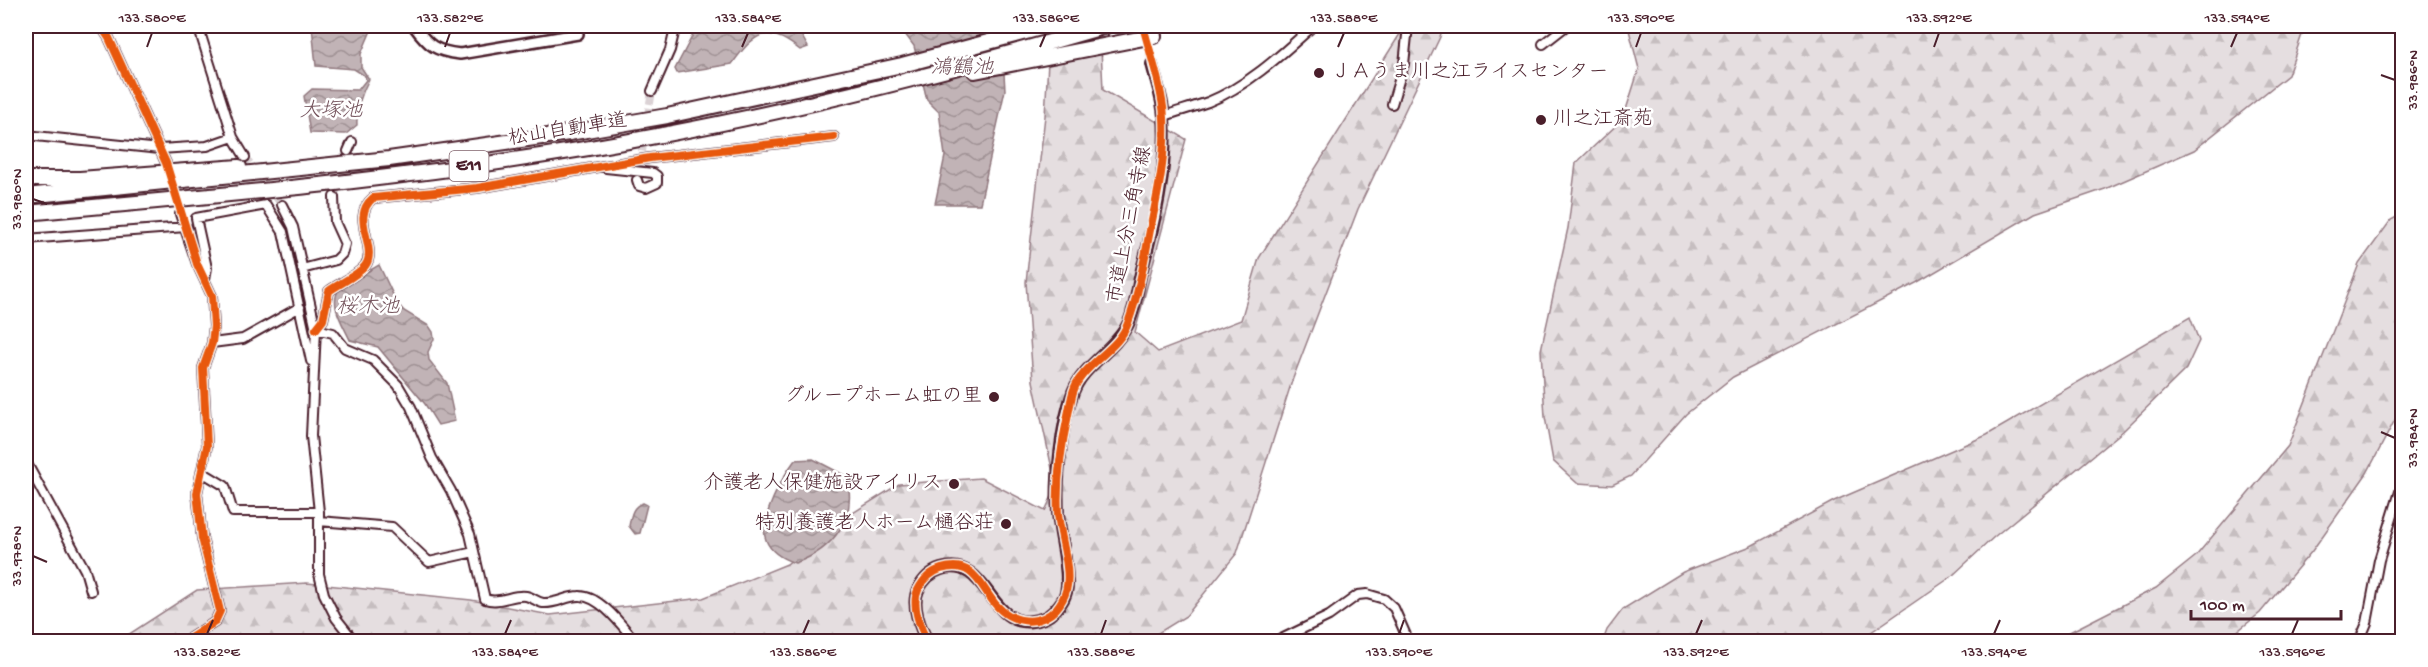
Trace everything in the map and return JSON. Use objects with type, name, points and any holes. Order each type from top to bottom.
[{"type":"highway","points":[[1015,29],[1048,26]]},
{"type":"highway","name":"松山自動車道","points":[[26,213],[306,186],[500,162],[667,134],[1015,59],[1106,26]]},
{"type":"highway","name":"松山自動車道","points":[[26,196],[389,159],[569,133],[667,116],[902,65],[1015,29]]},
{"type":"highway","points":[[1015,59],[1154,36]]},
{"type":"highway","points":[[26,179],[80,179],[303,162],[389,159]]},
{"type":"street","points":[[101,26],[109,38],[166,163]]},
{"type":"street","points":[[198,26],[233,137],[245,157]]},
{"type":"street","points":[[414,26],[427,44],[442,52],[460,54],[578,34]]},
{"type":"street","points":[[652,91],[678,26]]},
{"type":"street","points":[[1164,116],[1210,101],[1233,88],[1270,65],[1313,26]]},
{"type":"street","points":[[1392,104],[1404,63],[1408,26]]},
{"type":"street","points":[[1544,44],[1566,26]]},
{"type":"street","name":"市道上分三角寺線","points":[[928,642],[919,619],[917,593],[925,579],[941,569],[957,568],[974,575],[982,582],[996,604],[1019,620],[1028,622],[1050,615],[1064,599],[1068,586],[1058,504],[1058,474],[1072,393],[1080,377],[1116,343],[1128,325],[1146,255],[1164,163],[1164,116],[1152,64]]},
{"type":"street","points":[[26,135],[160,149],[207,146],[233,137]]},
{"type":"street","points":[[315,329],[323,320],[329,291],[364,267],[369,259],[363,216],[365,204],[373,198],[477,188],[650,158],[834,137]]},
{"type":"street","points":[[348,151],[352,142]]},
{"type":"street","points":[[592,167],[653,173],[657,176],[657,183],[646,188],[641,188],[637,180]]},
{"type":"street","points":[[302,269],[336,260],[342,254],[345,244],[335,222],[334,197]]},
{"type":"street","points":[[282,205],[293,227],[315,329],[311,436],[319,512],[319,574],[324,594],[336,618],[355,642]]},
{"type":"street","points":[[205,279],[207,268],[196,218],[266,206],[283,232],[313,368]]},
{"type":"street","points":[[180,214],[197,264],[212,296],[212,343],[203,368],[207,446],[197,493],[202,538],[220,611],[215,622],[184,642]]},
{"type":"street","points":[[26,239],[186,227]]},
{"type":"street","points":[[212,343],[243,339],[300,307]]},
{"type":"street","points":[[315,329],[333,333],[345,348],[373,360],[398,385],[411,407],[432,458],[451,491],[470,534],[485,598],[494,602],[526,596],[540,603],[554,603],[581,596],[608,610],[636,642]]},
{"type":"street","points":[[26,462],[85,570],[91,591]]},
{"type":"street","points":[[202,472],[225,486],[233,512],[319,512]]},
{"type":"street","points":[[2359,642],[2367,622],[2379,560],[2403,485]]},
{"type":"street","points":[[319,521],[392,527],[429,562],[474,552]]},
{"type":"street","points":[[1275,642],[1329,616],[1358,595],[1368,594],[1384,599],[1394,608],[1409,642]]},
{"type":"green space","points":[[1050,26],[1100,26],[1103,90],[1186,139],[1135,332],[1158,352],[1241,320],[1259,258],[1405,26],[1443,26],[1440,37],[1358,209],[1292,381],[1237,553],[1186,616],[1145,641],[117,642],[197,590],[307,583],[471,600],[550,615],[703,598],[787,564],[824,531],[899,484],[981,478],[1045,511],[1056,487],[1033,381],[1026,282],[1045,116]]},
{"type":"green space","points":[[1628,26],[2305,26],[2288,75],[2194,150],[2105,189],[2035,213],[1916,283],[1733,377],[1686,414],[1631,476],[1612,485],[1577,483],[1553,461],[1545,417],[1541,350],[1568,228],[1576,163],[1623,119],[1639,69]]},
{"type":"green space","points":[[2402,214],[2402,398],[2397,416],[2367,473],[2312,551],[2260,613],[2225,641],[2052,641],[2156,588],[2196,556],[2288,446],[2359,264],[2391,220]]},
{"type":"green space","points":[[2190,317],[2199,341],[2186,369],[2123,431],[1994,537],[1951,577],[1858,641],[1603,641],[1607,630],[1623,609],[1683,572],[1751,546],[1834,501],[1987,435]]},
{"type":"water","name":"大塚池","points":[[312,26],[373,26],[361,54],[361,67],[369,79],[360,101],[357,125],[346,134],[310,133],[304,96],[312,89],[358,90],[366,80],[365,76],[354,69],[316,66]]},
{"type":"water","points":[[701,26],[796,26],[808,47],[800,50],[779,36],[762,35],[747,45],[732,64],[677,73],[675,69],[696,29]]},
{"type":"water","name":"鴻鶴池","points":[[899,26],[1001,26],[1005,90],[980,204],[935,204],[945,156],[939,112],[927,100],[914,46]]},
{"type":"water","name":"桜木池","points":[[379,265],[397,303],[404,311],[429,326],[433,332],[434,339],[428,352],[429,360],[447,383],[455,421],[438,425],[425,404],[378,347],[350,340],[336,306],[337,293],[341,287]]},
{"type":"water","points":[[813,459],[846,476],[849,505],[840,530],[831,541],[821,550],[795,563],[771,549],[764,531],[765,521],[778,487],[795,460]]},
{"type":"water","points":[[643,503],[647,505],[640,533],[635,534],[629,526],[630,519],[634,509]]},
{"type":"tunnel","points":[[1143,26],[1152,64]]},
{"type":"tunnel","points":[[638,175],[652,91]]},
{"type":"tunnel","points":[[334,197],[348,151]]},
{"type":"tunnel","points":[[245,157],[282,205]]},
{"type":"tunnel","points":[[171,179],[180,214]]},
{"type":"cycle path","points":[[101,26],[109,38],[166,163],[197,264],[212,296],[214,326],[212,343],[203,368],[207,446],[197,493],[202,538],[220,611],[215,622],[184,642]]},
{"type":"cycle path","points":[[928,642],[917,616],[916,596],[925,580],[941,569],[952,567],[969,571],[1002,611],[1018,619],[1034,620],[1049,615],[1060,604],[1065,594],[1068,573],[1058,514],[1058,476],[1071,400],[1078,381],[1113,345],[1128,323],[1141,277],[1161,175],[1164,147],[1163,107],[1143,26]]},
{"type":"cycle path","points":[[316,329],[323,320],[329,291],[365,266],[369,251],[364,215],[366,206],[373,198],[477,188],[650,158],[834,137]]},
{"type":"place","name":"ＪＡうま川之江ライスセンター","points":[[1319,73]]},
{"type":"place","name":"川之江斎苑","points":[[1541,120]]},
{"type":"place","name":"グループホーム虹の里","points":[[994,397]]},
{"type":"place","name":"介護老人保健施設アイリス","points":[[954,484]]},
{"type":"place","name":"特別養護老人ホーム樋谷荘","points":[[1006,524]]}]
